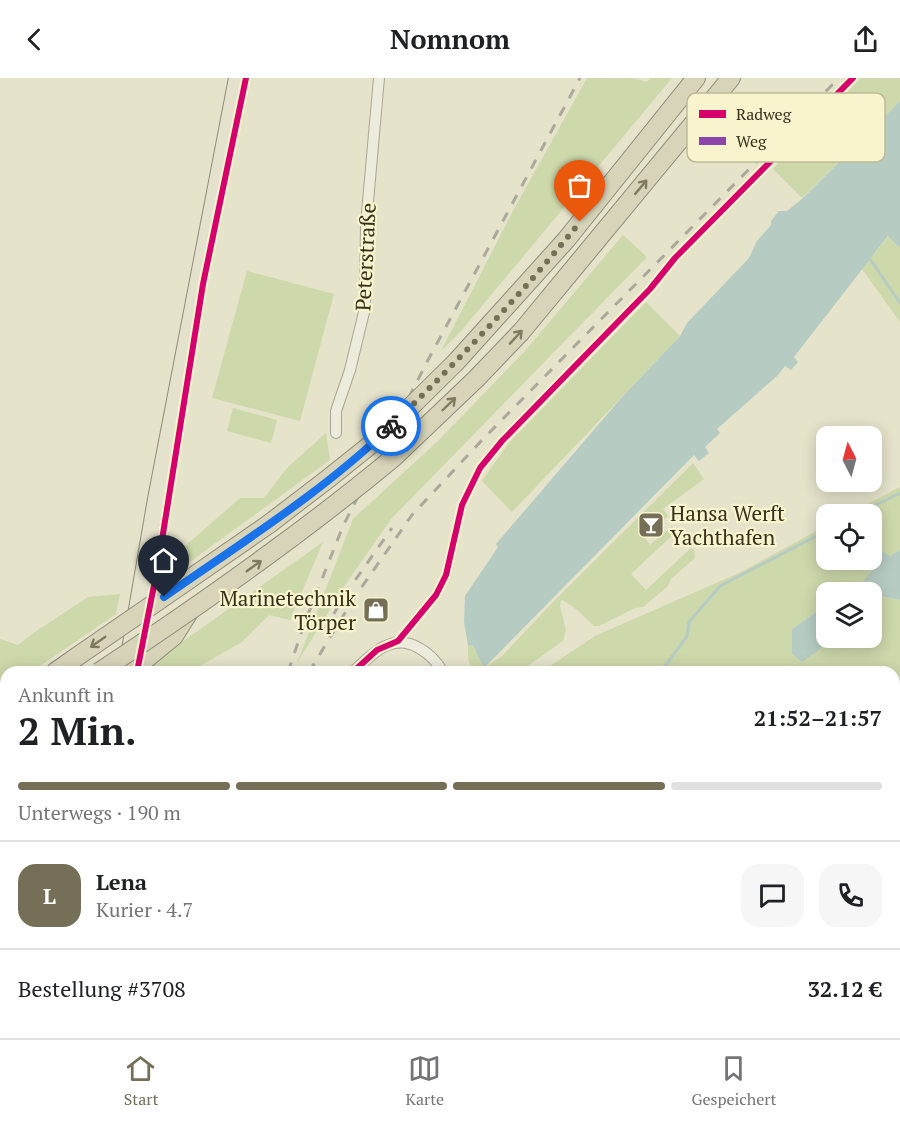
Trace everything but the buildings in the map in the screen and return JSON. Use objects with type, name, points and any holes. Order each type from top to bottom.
[{"type":"highway","points":[[64,666],[269,524],[379,438],[456,362],[566,240],[696,78]]},
{"type":"highway","points":[[719,93],[731,78]]},
{"type":"highway","points":[[108,666],[286,543],[393,458],[476,379],[521,332],[687,131]]},
{"type":"highway","points":[[136,666],[174,636],[189,612]]},
{"type":"main road","points":[[129,666],[156,499],[237,78]]},
{"type":"street","name":"Peterstraße","points":[[336,433],[336,411],[350,370],[365,308],[366,224],[379,78]]},
{"type":"street","points":[[360,666],[377,650],[398,641],[408,642],[429,654],[438,666]]},
{"type":"green space","points":[[587,78],[632,78],[647,82],[651,78],[672,78],[461,331],[441,351],[514,209]]},
{"type":"green space","points":[[861,78],[900,78],[900,101],[885,116],[885,93],[846,93]]},
{"type":"green space","points":[[780,162],[838,162],[802,198],[773,169]]},
{"type":"green space","points":[[623,235],[647,257],[392,518],[347,582],[297,663],[353,519],[438,441],[524,352]]},
{"type":"green space","points":[[889,236],[900,246],[900,322],[862,269]]},
{"type":"green space","points":[[247,271],[334,294],[300,421],[212,398]]},
{"type":"green space","points":[[646,302],[680,336],[512,512],[482,481],[508,444]]},
{"type":"green space","points":[[233,408],[277,420],[271,443],[227,431]]},
{"type":"green space","points":[[326,433],[330,460],[158,585],[161,567],[240,498],[264,498],[287,468]]},
{"type":"green space","points":[[693,463],[704,479],[663,509],[668,516],[657,525],[656,520],[650,518],[645,522],[646,529],[651,531],[644,537],[650,545],[672,526],[676,532],[631,574],[646,590],[691,548],[694,550],[695,558],[671,579],[667,587],[643,607],[635,608],[599,626],[594,626],[563,600],[560,606],[566,630],[563,641],[528,666],[487,666],[501,657]]},
{"type":"green space","points":[[900,487],[900,550],[882,562],[882,504],[867,504]]},
{"type":"green space","points":[[816,531],[816,570],[873,570],[864,582],[816,582],[816,612],[792,629],[816,630],[816,648],[882,648],[882,596],[900,600],[900,666],[550,666],[595,636],[739,573]]},
{"type":"green space","points":[[323,542],[290,620],[269,615],[242,642],[200,666],[148,666]]},
{"type":"green space","points":[[120,594],[116,614],[40,666],[0,666],[0,639],[18,645],[88,597]]},
{"type":"green space","points":[[473,645],[483,666],[471,666],[468,646]]},
{"type":"shaded area","points":[[900,101],[900,246],[888,236],[794,357],[798,362],[791,370],[785,366],[777,376],[717,429],[720,433],[705,447],[709,453],[699,461],[694,455],[486,666],[483,666],[473,645],[468,646],[464,622],[465,596],[498,547],[496,544],[622,397],[680,336],[687,323],[749,258],[757,241],[771,225],[771,221],[779,211],[787,211],[802,199],[839,162],[885,162],[885,116]]},
{"type":"shaded area","points":[[900,550],[900,600],[882,596],[882,582],[863,582],[872,570],[882,570],[882,551],[890,556]]},
{"type":"shaded area","points":[[816,612],[816,648],[820,648],[802,662],[792,654],[792,629]]},
{"type":"waterway","points":[[870,259],[900,303]]},
{"type":"waterway","points":[[878,504],[900,493]]},
{"type":"waterway","points":[[665,666],[687,636],[689,622],[720,586],[816,536]]},
{"type":"railway","points":[[290,666],[343,526],[428,360],[580,78]]},
{"type":"railway","points":[[824,93],[839,78]]},
{"type":"railway","points":[[313,666],[354,598],[412,515],[484,438],[756,162]]},
{"type":"railway","points":[[324,631],[344,596],[392,528]]},
{"type":"cycle path","points":[[138,666],[158,565],[203,284],[246,78]]},
{"type":"cycle path","points":[[838,93],[853,78]]},
{"type":"cycle path","points":[[360,666],[377,650],[398,641],[436,595],[446,575],[462,505],[480,468],[502,441],[650,289],[675,258],[770,162]]},
{"type":"way so far","points":[[391,426],[456,362],[535,276],[580,222]]},
{"type":"place","name":"Hansa Werft Yachthafen","points":[[651,525]]},
{"type":"place","name":"Marinetechnik Törper","points":[[376,610]]},
{"type":"route","points":[[164,597],[269,524],[379,438],[391,426]]}]
